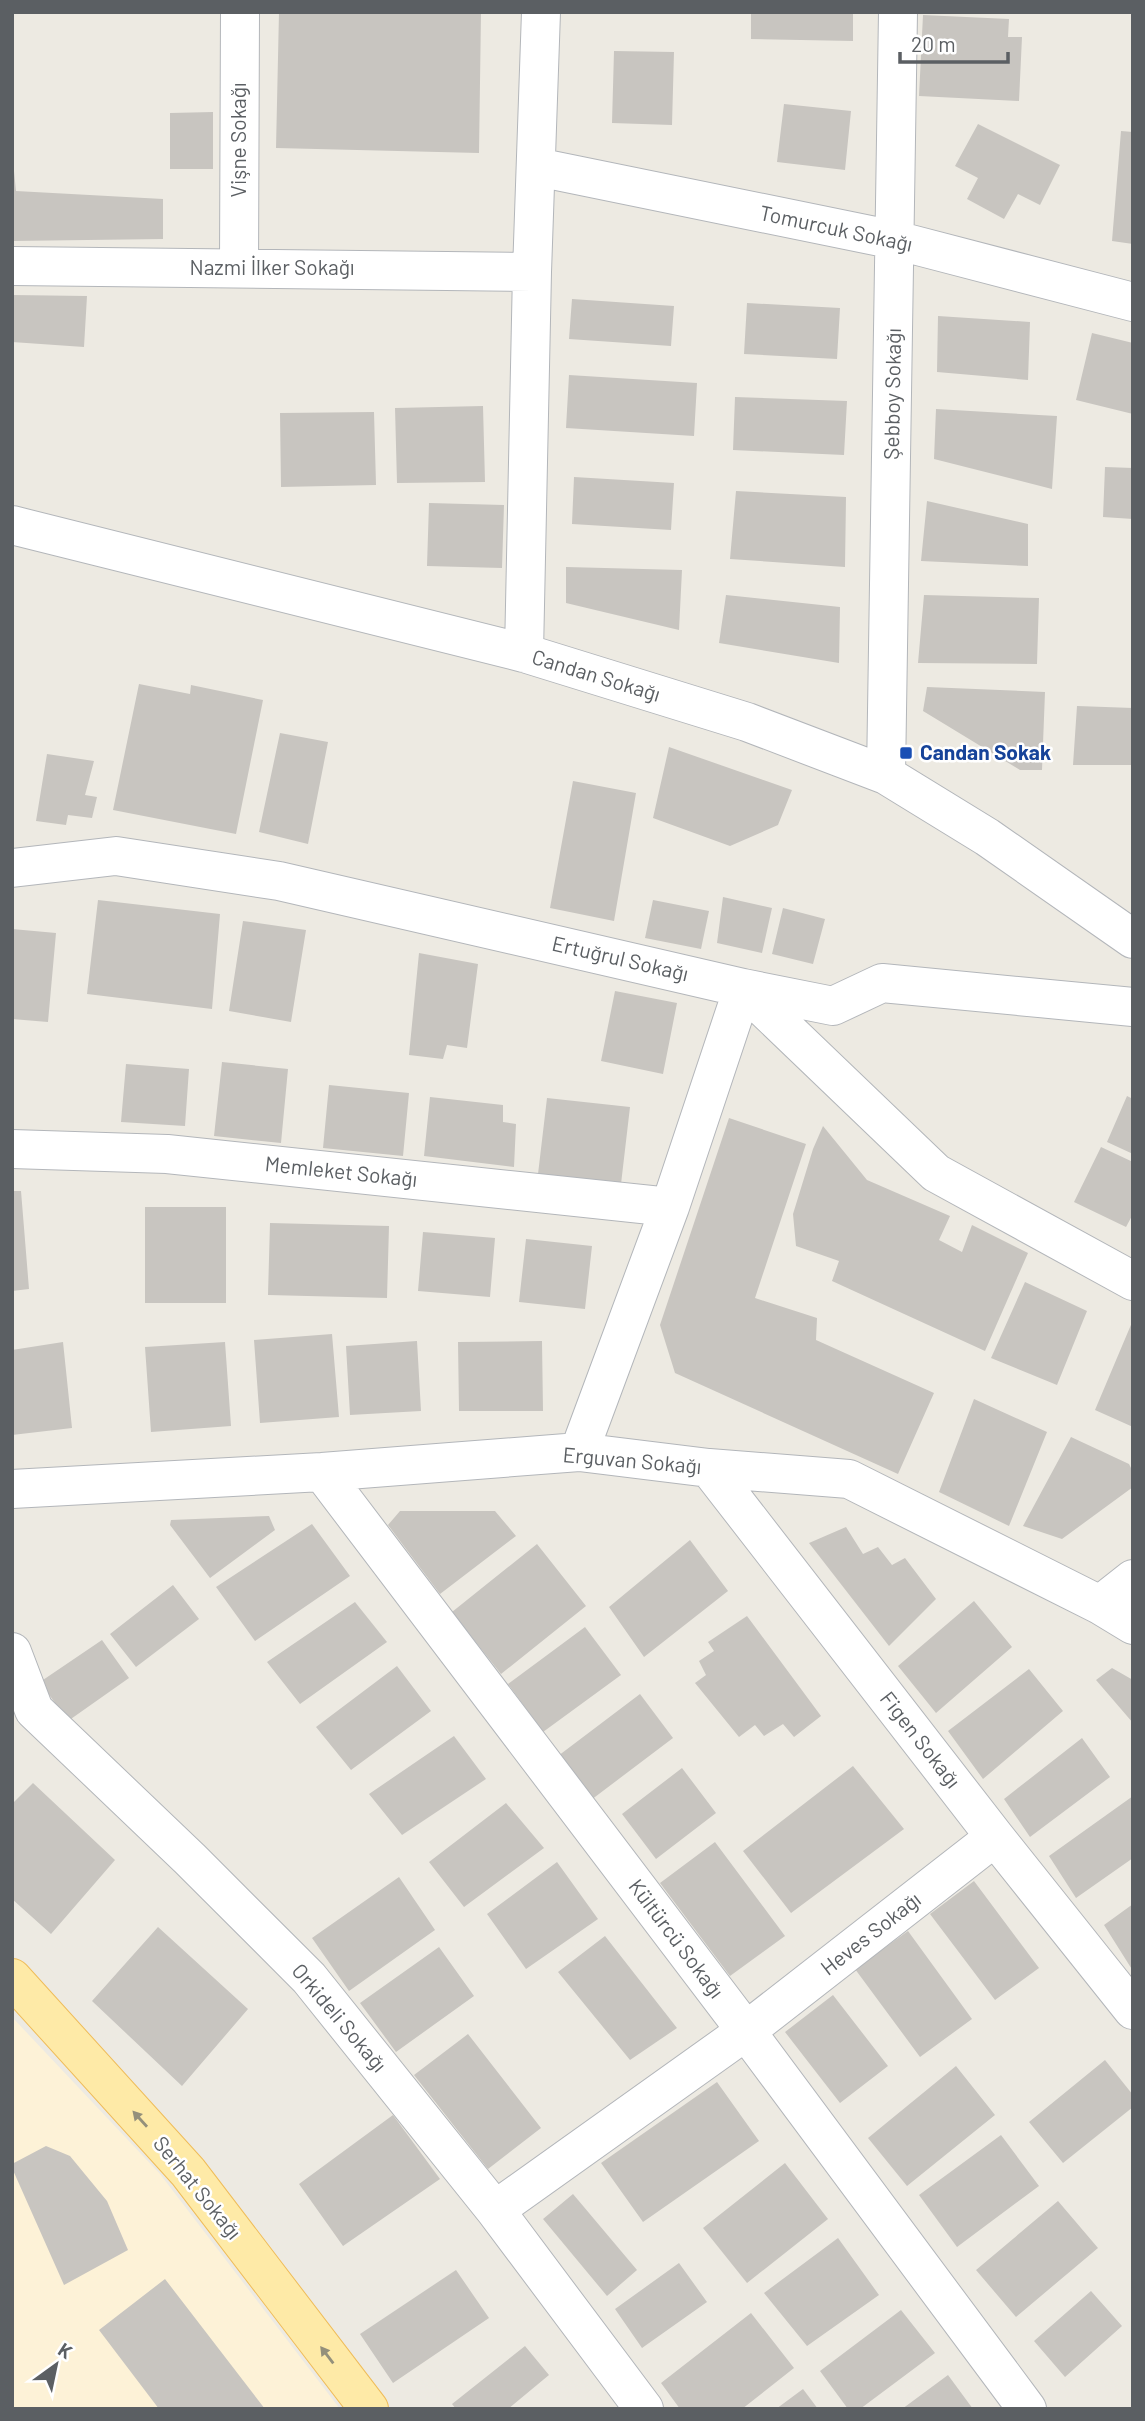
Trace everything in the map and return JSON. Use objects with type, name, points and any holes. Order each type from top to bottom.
[{"type":"main road","name":"Serhat Sokağı","points":[[12,1978],[188,2172],[369,2409]]},
{"type":"street","name":"Vişne Sokağı","points":[[239,268],[240,12]]},
{"type":"street","points":[[524,653],[541,12]]},
{"type":"street","name":"Şebboy Sokağı","points":[[886,775],[898,12]]},
{"type":"street","name":"Tomurcuk Sokağı","points":[[537,167],[895,240],[1133,302]]},
{"type":"street","name":"Nazmi İlker Sokağı","points":[[12,267],[533,271]]},
{"type":"street","name":"Candan Sokağı","points":[[12,525],[524,653],[747,722],[886,775],[987,837],[1133,939]]},
{"type":"street","name":"Ertuğrul Sokağı","points":[[12,868],[116,856],[279,881],[743,988]]},
{"type":"street","points":[[743,988],[833,1006],[882,983],[1133,1007]]},
{"type":"street","points":[[579,1452],[670,1206],[743,988]]},
{"type":"street","points":[[743,988],[936,1173],[1133,1281]]},
{"type":"street","name":"Memleket Sokağı","points":[[12,1149],[167,1153],[670,1206]]},
{"type":"street","name":"Erguvan Sokağı","points":[[12,1489],[322,1472],[579,1452],[709,1468],[849,1479],[1100,1605],[1133,1625]]},
{"type":"street","name":"Figen Sokağı","points":[[709,1468],[1133,2010]]},
{"type":"street","name":"Kültürcü Sokağı","points":[[322,1472],[746,2032],[1027,2409]]},
{"type":"street","points":[[1100,1605],[1133,1579]]},
{"type":"street","name":"Orkideli Sokağı","points":[[12,1652],[34,1710],[190,1859],[309,1978],[495,2210],[644,2409]]},
{"type":"street","name":"Heves Sokağı","points":[[495,2210],[746,2032],[995,1837]]},
{"type":"shaded area","points":[[12,2017],[160,2174],[340,2409],[12,2409]]},
{"type":"building","points":[[279,12],[481,12],[479,153],[276,148]]},
{"type":"building","points":[[751,12],[853,12],[853,41],[751,39]]},
{"type":"building","points":[[923,15],[1009,19],[1008,37],[1022,37],[1019,101],[919,96]]},
{"type":"building","points":[[614,51],[674,52],[672,125],[612,123]]},
{"type":"building","points":[[784,104],[851,111],[845,170],[777,162]]},
{"type":"building","points":[[213,112],[213,169],[170,169],[170,113]]},
{"type":"building","points":[[978,124],[1060,165],[1040,205],[1018,194],[1004,219],[967,199],[978,178],[955,166]]},
{"type":"building","points":[[1121,131],[1133,132],[1133,244],[1112,241]]},
{"type":"building","points":[[12,171],[16,191],[163,199],[163,239],[12,241]]},
{"type":"building","points":[[12,295],[87,296],[84,347],[12,342]]},
{"type":"building","points":[[572,299],[674,306],[671,346],[569,339]]},
{"type":"building","points":[[747,303],[840,308],[837,359],[744,354]]},
{"type":"building","points":[[938,316],[1030,322],[1028,380],[937,372]]},
{"type":"building","points":[[1092,333],[1133,343],[1133,414],[1076,400]]},
{"type":"building","points":[[569,375],[697,383],[694,436],[566,428]]},
{"type":"building","points":[[735,397],[847,401],[844,455],[733,450]]},
{"type":"building","points":[[483,406],[485,482],[397,483],[395,408]]},
{"type":"building","points":[[936,409],[1057,416],[1052,489],[934,459]]},
{"type":"building","points":[[374,412],[376,485],[281,487],[280,413]]},
{"type":"building","points":[[1105,467],[1133,468],[1133,519],[1103,517]]},
{"type":"building","points":[[574,477],[674,483],[671,530],[572,524]]},
{"type":"building","points":[[736,491],[846,497],[845,567],[730,559]]},
{"type":"building","points":[[927,501],[1028,524],[1028,566],[921,561]]},
{"type":"building","points":[[429,503],[504,505],[502,568],[427,566]]},
{"type":"building","points":[[566,567],[682,570],[679,630],[566,603]]},
{"type":"building","points":[[726,595],[840,607],[839,663],[719,643]]},
{"type":"building","points":[[924,595],[1039,598],[1037,664],[918,663]]},
{"type":"building","points":[[139,684],[190,694],[191,685],[263,700],[236,834],[113,810]]},
{"type":"building","points":[[927,687],[1045,692],[1042,770],[1020,770],[923,711]]},
{"type":"building","points":[[1077,706],[1133,708],[1133,765],[1073,765]]},
{"type":"building","points":[[280,733],[328,742],[308,844],[259,832]]},
{"type":"building","points":[[669,747],[792,790],[778,825],[730,846],[653,818]]},
{"type":"building","points":[[47,754],[94,761],[85,795],[97,797],[92,818],[68,815],[66,825],[36,821]]},
{"type":"building","points":[[573,781],[636,793],[614,921],[550,908]]},
{"type":"building","points":[[723,897],[772,908],[762,953],[717,943]]},
{"type":"building","points":[[98,900],[220,914],[212,1009],[87,994]]},
{"type":"building","points":[[653,900],[709,911],[701,949],[645,938]]},
{"type":"building","points":[[783,908],[825,919],[813,964],[772,954]]},
{"type":"building","points":[[243,921],[306,930],[291,1022],[229,1011]]},
{"type":"building","points":[[12,929],[56,933],[48,1022],[12,1019]]},
{"type":"building","points":[[419,953],[478,964],[467,1048],[447,1045],[443,1059],[409,1055]]},
{"type":"building","points":[[615,991],[677,1003],[663,1074],[601,1061]]},
{"type":"building","points":[[222,1062],[288,1069],[281,1143],[214,1136]]},
{"type":"building","points":[[126,1064],[189,1069],[185,1126],[121,1122]]},
{"type":"building","points":[[329,1085],[409,1093],[403,1156],[323,1148]]},
{"type":"building","points":[[1127,1096],[1133,1099],[1133,1154],[1107,1142]]},
{"type":"building","points":[[430,1097],[503,1105],[503,1122],[516,1124],[514,1167],[424,1156]]},
{"type":"building","points":[[547,1098],[630,1107],[621,1184],[538,1174]]},
{"type":"building","points":[[729,1118],[806,1144],[755,1298],[817,1318],[816,1340],[934,1393],[898,1474],[675,1373],[660,1325]]},
{"type":"building","points":[[823,1126],[867,1180],[950,1216],[939,1240],[962,1252],[972,1225],[1028,1253],[985,1351],[832,1281],[839,1261],[796,1246],[793,1214]]},
{"type":"building","points":[[1101,1147],[1133,1162],[1133,1214],[1126,1227],[1074,1202]]},
{"type":"building","points":[[12,1191],[21,1191],[29,1289],[12,1291]]},
{"type":"building","points":[[145,1207],[226,1207],[226,1303],[145,1303]]},
{"type":"building","points":[[270,1223],[389,1226],[387,1298],[268,1295]]},
{"type":"building","points":[[423,1232],[495,1238],[490,1297],[418,1291]]},
{"type":"building","points":[[526,1239],[592,1246],[585,1309],[519,1302]]},
{"type":"building","points":[[1025,1282],[1087,1311],[1057,1385],[991,1358]]},
{"type":"building","points":[[1133,1320],[1133,1427],[1095,1410]]},
{"type":"building","points":[[332,1334],[339,1417],[260,1423],[254,1340]]},
{"type":"building","points":[[417,1341],[421,1411],[350,1415],[346,1346]]},
{"type":"building","points":[[542,1341],[543,1411],[459,1411],[458,1342]]},
{"type":"building","points":[[63,1342],[72,1428],[12,1435],[12,1350]]},
{"type":"building","points":[[225,1342],[231,1426],[151,1432],[145,1347]]},
{"type":"building","points":[[974,1399],[1047,1432],[1009,1526],[939,1492]]},
{"type":"building","points":[[1071,1437],[1129,1464],[1133,1472],[1133,1487],[1062,1539],[1023,1526]]},
{"type":"building","points":[[400,1511],[495,1511],[516,1536],[440,1594],[388,1525]]},
{"type":"building","points":[[269,1516],[275,1530],[210,1578],[170,1525],[171,1520]]},
{"type":"building","points":[[312,1524],[350,1576],[255,1641],[216,1587]]},
{"type":"building","points":[[846,1527],[863,1554],[878,1547],[892,1565],[905,1558],[936,1599],[889,1646],[809,1543]]},
{"type":"building","points":[[690,1540],[728,1591],[644,1657],[609,1607]]},
{"type":"building","points":[[537,1544],[586,1606],[501,1674],[452,1612]]},
{"type":"building","points":[[173,1585],[199,1619],[136,1667],[110,1634]]},
{"type":"building","points":[[974,1601],[1012,1647],[936,1713],[898,1666]]},
{"type":"building","points":[[355,1602],[387,1642],[300,1704],[267,1662]]},
{"type":"building","points":[[747,1616],[821,1716],[794,1737],[783,1724],[764,1736],[755,1725],[739,1737],[695,1683],[706,1675],[699,1661],[714,1651],[708,1642]]},
{"type":"building","points":[[585,1627],[621,1675],[543,1732],[508,1684]]},
{"type":"building","points":[[102,1640],[129,1678],[68,1721],[40,1682]]},
{"type":"building","points":[[397,1666],[431,1711],[351,1770],[316,1727]]},
{"type":"building","points":[[1112,1668],[1133,1680],[1133,1723],[1096,1680]]},
{"type":"building","points":[[1029,1669],[1063,1711],[983,1779],[948,1731]]},
{"type":"building","points":[[640,1694],[673,1738],[591,1800],[558,1756]]},
{"type":"building","points":[[454,1736],[486,1779],[402,1835],[369,1794]]},
{"type":"building","points":[[1082,1738],[1110,1777],[1030,1837],[1004,1799]]},
{"type":"building","points":[[853,1766],[904,1829],[791,1913],[743,1851]]},
{"type":"building","points":[[682,1768],[716,1813],[656,1859],[622,1814]]},
{"type":"building","points":[[33,1783],[115,1860],[51,1934],[12,1899],[12,1804]]},
{"type":"building","points":[[1133,1796],[1133,1858],[1076,1898],[1049,1856]]},
{"type":"building","points":[[506,1803],[544,1848],[464,1907],[429,1862]]},
{"type":"building","points":[[715,1842],[785,1936],[730,1976],[660,1883]]},
{"type":"building","points":[[557,1862],[598,1919],[526,1969],[487,1914]]},
{"type":"building","points":[[399,1877],[435,1930],[349,1991],[312,1938]]},
{"type":"building","points":[[974,1881],[1039,1968],[995,2000],[930,1914]]},
{"type":"building","points":[[1133,1904],[1133,1971],[1104,1925]]},
{"type":"building","points":[[158,1927],[248,2009],[182,2086],[92,2001]]},
{"type":"building","points":[[908,1931],[972,2019],[920,2057],[855,1969]]},
{"type":"building","points":[[605,1936],[677,2028],[630,2060],[558,1972]]},
{"type":"building","points":[[439,1947],[474,1996],[396,2052],[360,2003]]},
{"type":"building","points":[[833,1995],[888,2066],[840,2103],[785,2032]]},
{"type":"building","points":[[468,2034],[541,2128],[488,2169],[414,2075]]},
{"type":"building","points":[[1105,2060],[1133,2095],[1133,2107],[1063,2163],[1029,2122]]},
{"type":"building","points":[[956,2066],[995,2115],[907,2186],[868,2138]]},
{"type":"building","points":[[717,2082],[759,2141],[643,2222],[601,2163]]},
{"type":"building","points":[[393,2115],[440,2179],[343,2246],[299,2184]]},
{"type":"building","points":[[1001,2135],[1039,2186],[957,2247],[919,2195]]},
{"type":"building","points":[[46,2146],[70,2156],[107,2201],[128,2250],[64,2285],[12,2168],[12,2164]]},
{"type":"building","points":[[785,2163],[828,2219],[747,2283],[703,2228]]},
{"type":"building","points":[[573,2194],[637,2270],[607,2296],[543,2219]]},
{"type":"building","points":[[1058,2201],[1098,2248],[1016,2317],[976,2270]]},
{"type":"building","points":[[838,2238],[879,2295],[807,2346],[764,2293]]},
{"type":"building","points":[[679,2263],[707,2302],[642,2348],[615,2309]]},
{"type":"building","points":[[456,2270],[489,2318],[393,2383],[360,2334]]},
{"type":"building","points":[[165,2279],[265,2409],[159,2409],[99,2330]]},
{"type":"building","points":[[1091,2291],[1122,2326],[1065,2377],[1034,2341]]},
{"type":"building","points":[[901,2310],[935,2353],[860,2409],[848,2409],[820,2371]]},
{"type":"building","points":[[751,2313],[794,2368],[742,2409],[680,2409],[661,2383]]},
{"type":"building","points":[[525,2346],[549,2375],[508,2409],[456,2409],[452,2404]]},
{"type":"building","points":[[948,2375],[973,2409],[902,2409]]},
{"type":"building","points":[[803,2389],[818,2409],[776,2409]]},
{"type":"place","name":"Candan Sokak","points":[[906,753]]}]
